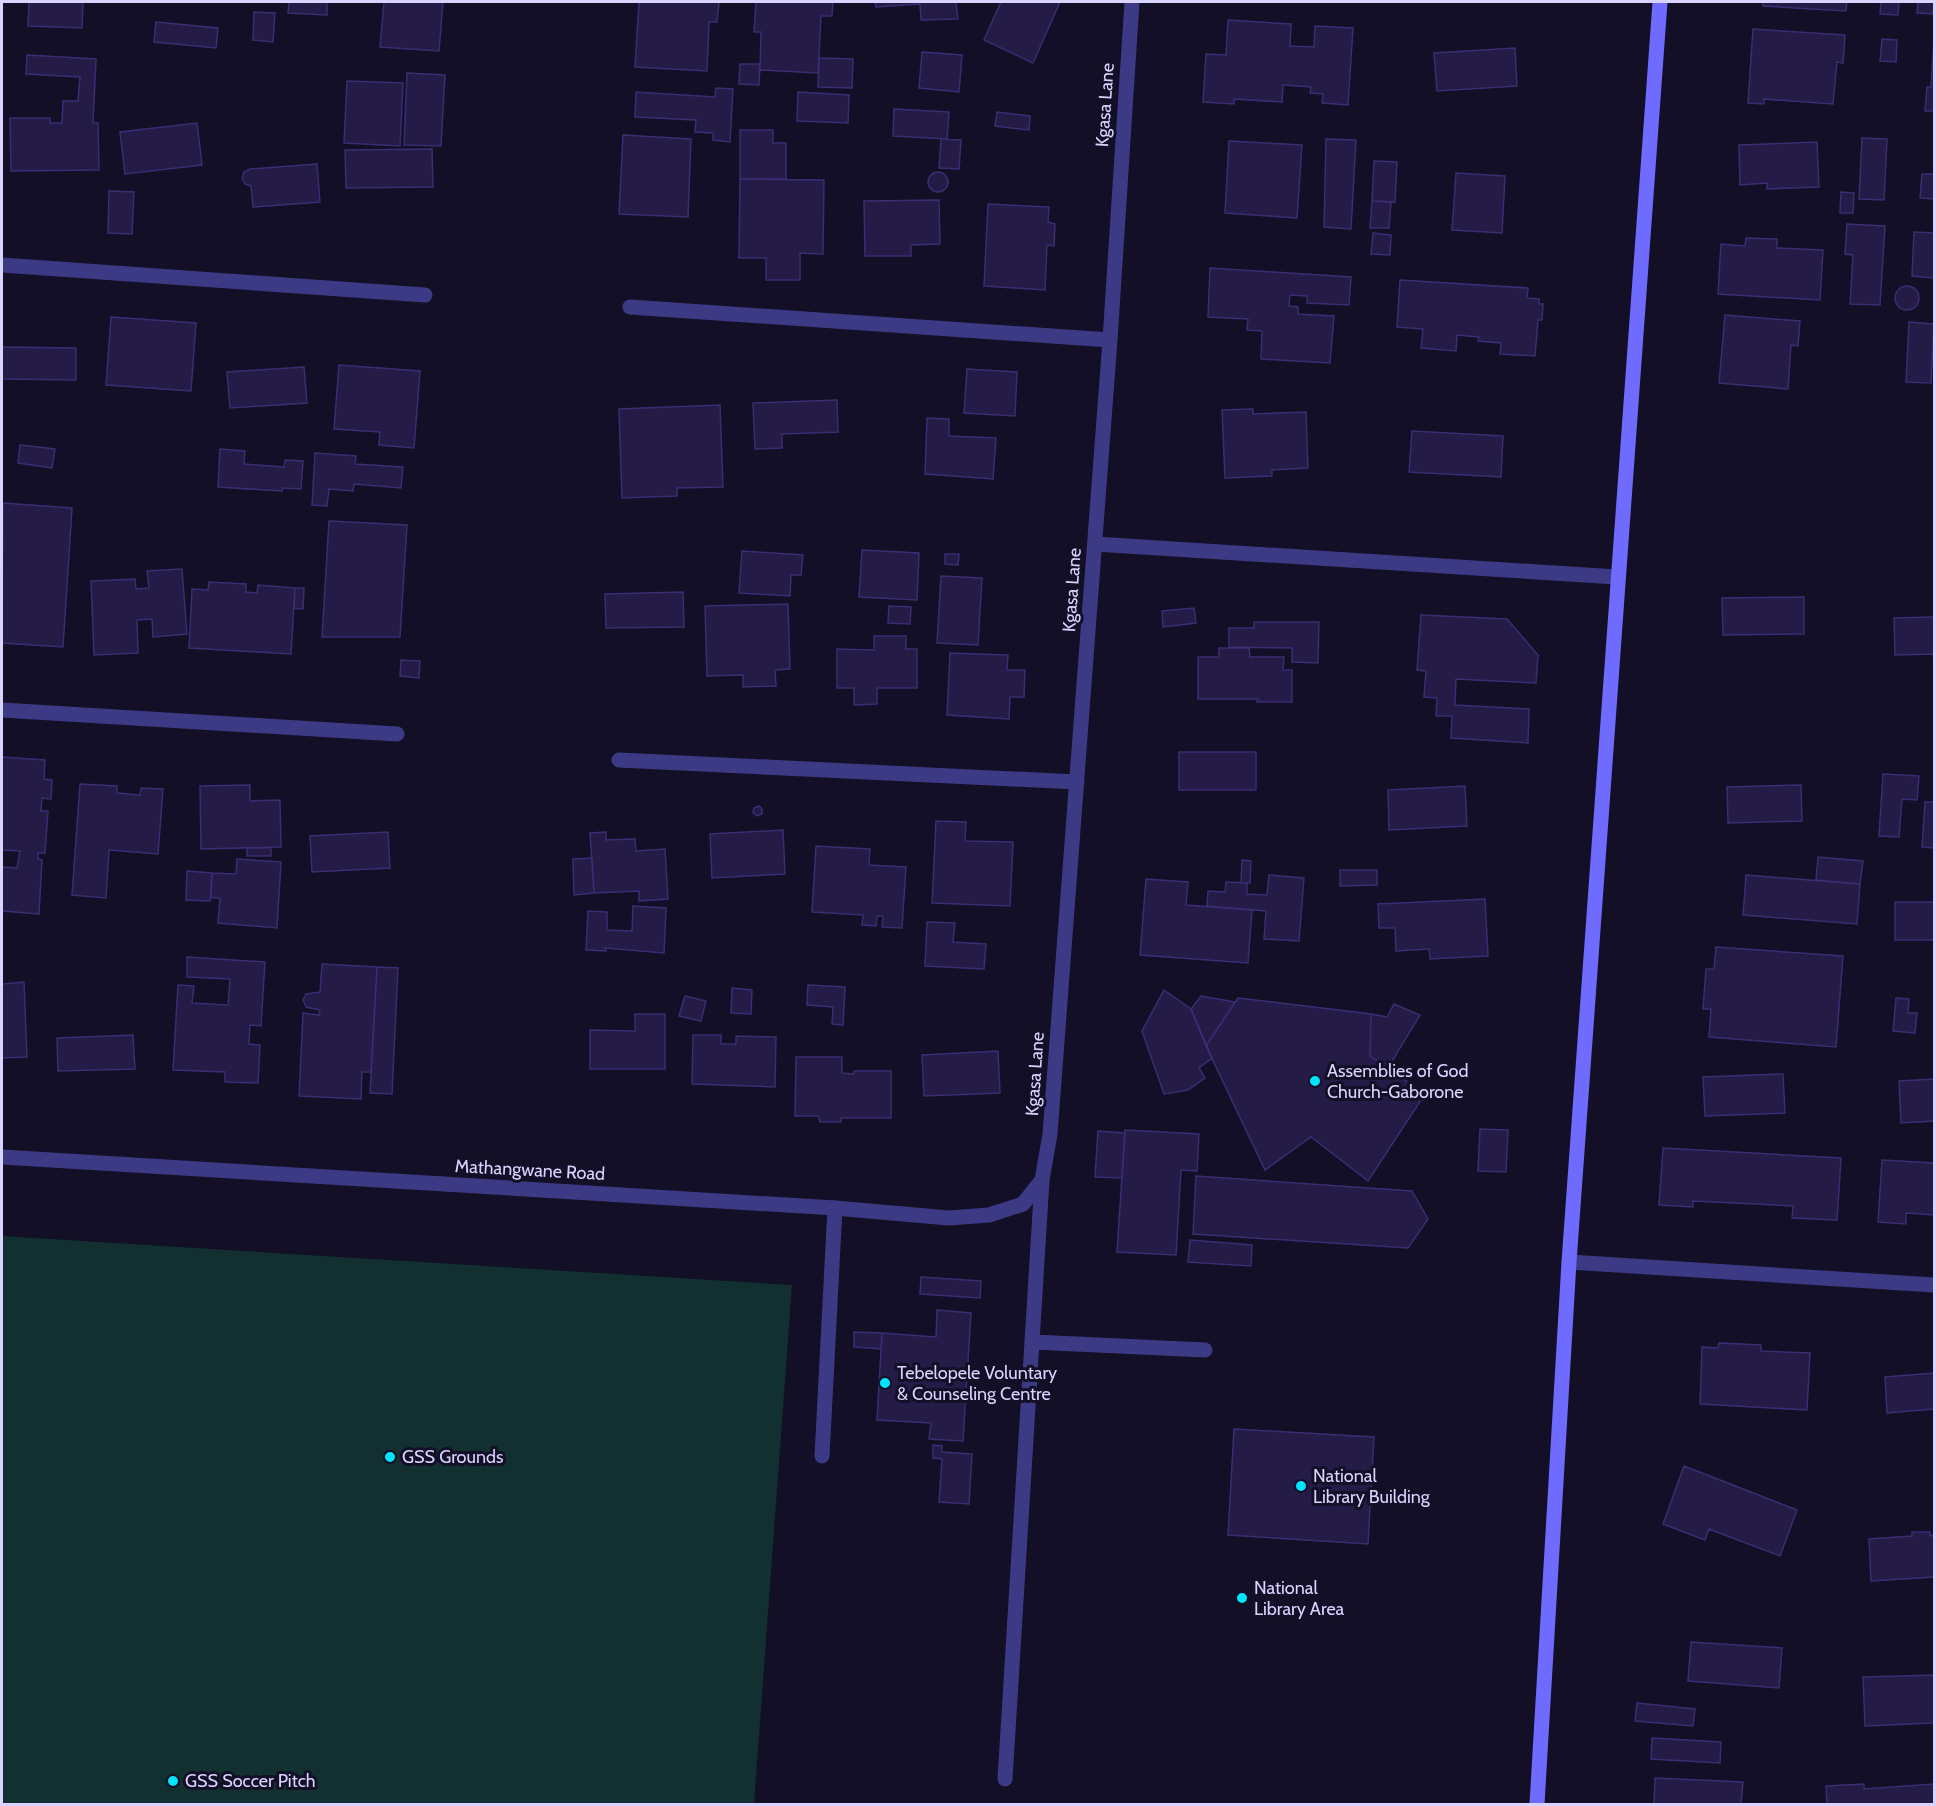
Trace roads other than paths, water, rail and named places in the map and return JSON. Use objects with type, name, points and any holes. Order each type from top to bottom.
[{"type":"street","name":"Kgasa Lane","points":[[1005,1779],[1042,1180],[1050,1134],[1077,782],[1110,340],[1132,2]]},
{"type":"street","points":[[1537,1804],[1569,1262],[1660,2]]},
{"type":"street","points":[[2,265],[425,295]]},
{"type":"street","points":[[630,307],[1110,340]]},
{"type":"street","points":[[1095,544],[1617,577]]},
{"type":"street","points":[[2,711],[397,734]]},
{"type":"street","points":[[619,760],[1077,782]]},
{"type":"street","name":"Mathangwane Road","points":[[2,1157],[836,1208],[949,1218],[989,1215],[1023,1204],[1042,1180]]},
{"type":"street","points":[[822,1456],[836,1208]]},
{"type":"street","points":[[1569,1262],[1935,1285]]},
{"type":"street","points":[[1033,1342],[1205,1350]]},
{"type":"place","name":"Assemblies of God Church-Gaborone","points":[[1315,1081]]},
{"type":"place","name":"Tebelopele Voluntary & Counseling Centre","points":[[885,1383]]},
{"type":"place","name":"GSS Grounds","points":[[390,1457]]},
{"type":"place","name":"National Library Building","points":[[1301,1486]]},
{"type":"place","name":"National Library Area","points":[[1242,1598]]},
{"type":"place","name":"GSS Soccer Pitch","points":[[173,1781]]}]
